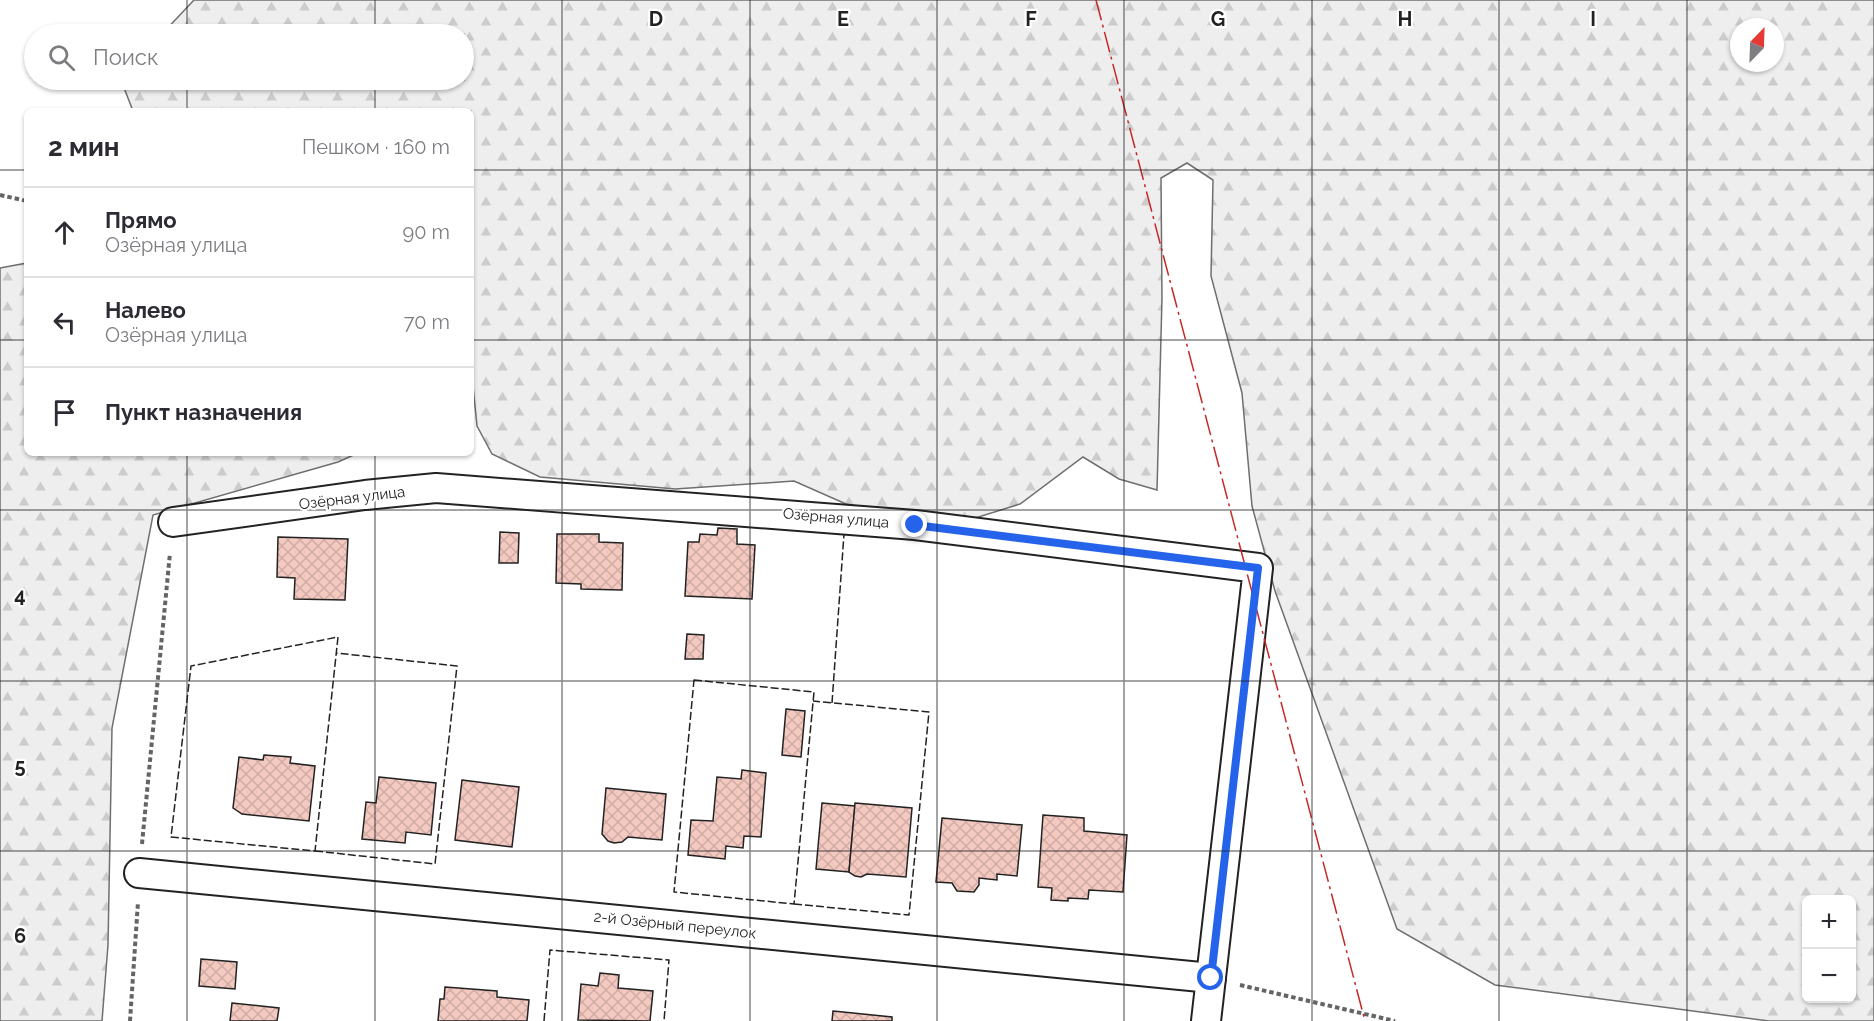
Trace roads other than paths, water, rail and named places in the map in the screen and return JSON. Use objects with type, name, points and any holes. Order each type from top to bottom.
[{"type":"street","name":"Озёрная улица","points":[[173,522],[365,495],[436,488],[915,525],[1258,568],[1206,1021]]},
{"type":"street","name":"2-й Озёрный переулок","points":[[140,873],[1211,978]]}]
